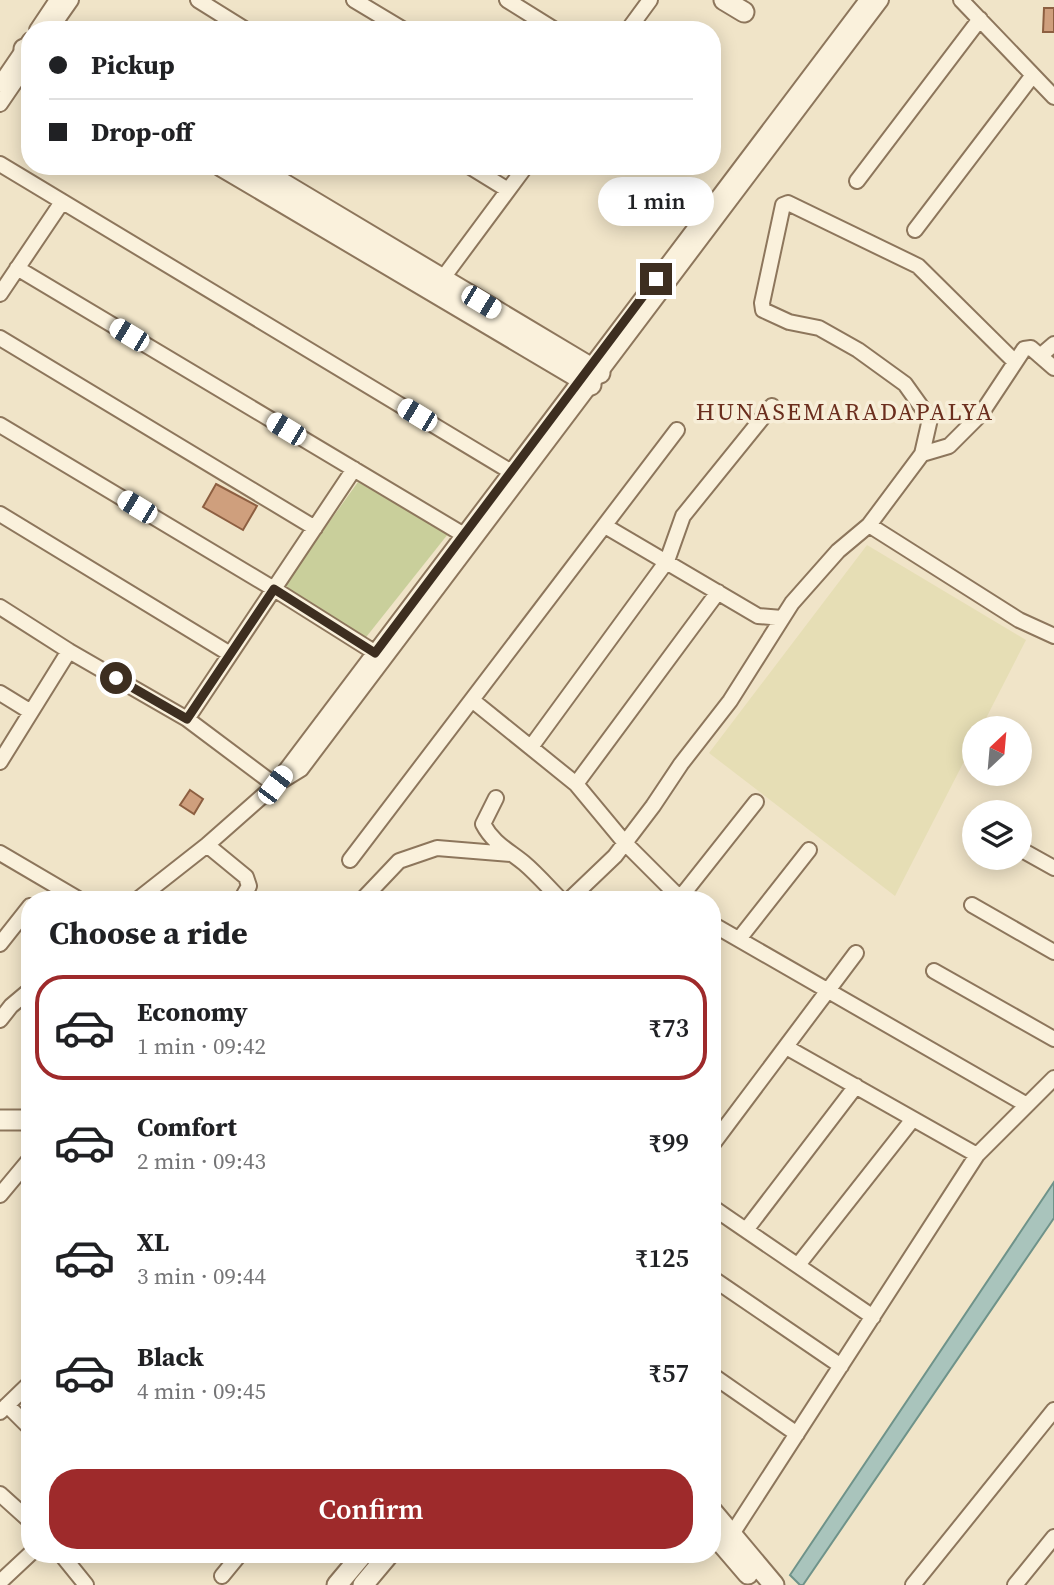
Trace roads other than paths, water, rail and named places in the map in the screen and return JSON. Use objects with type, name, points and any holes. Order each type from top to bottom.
[{"type":"street","points":[[43,21],[57,0]]},
{"type":"street","points":[[56,21],[71,0]]},
{"type":"street","points":[[198,0],[232,21]]},
{"type":"street","points":[[355,0],[389,21]]},
{"type":"street","points":[[507,0],[541,21]]},
{"type":"street","points":[[635,21],[650,0]]},
{"type":"street","points":[[724,0],[744,12]]},
{"type":"street","points":[[275,785],[379,656],[469,538],[867,0]]},
{"type":"street","points":[[590,376],[881,0]]},
{"type":"street","points":[[961,0],[1054,97]]},
{"type":"street","points":[[858,181],[980,19]]},
{"type":"street","points":[[0,84],[21,58]]},
{"type":"street","points":[[0,104],[21,64]]},
{"type":"street","points":[[915,230],[1033,75]]},
{"type":"street","points":[[0,164],[516,475]]},
{"type":"street","points":[[237,175],[437,285],[590,376]]},
{"type":"street","points":[[268,175],[437,285]]},
{"type":"street","points":[[484,175],[508,190]]},
{"type":"street","points":[[437,285],[519,175]]},
{"type":"street","points":[[0,293],[62,202]]},
{"type":"street","points":[[578,891],[625,843],[730,701],[792,603],[838,551],[869,525],[922,454],[930,419],[905,384],[858,350],[819,328],[789,322],[763,310],[762,303],[783,205],[788,203],[918,266],[1015,362]]},
{"type":"street","points":[[17,268],[469,538]]},
{"type":"street","points":[[0,338],[315,528]]},
{"type":"street","points":[[1040,356],[1054,344]]},
{"type":"street","points":[[922,454],[949,446],[981,414],[1027,347],[1054,368]]},
{"type":"street","points":[[531,747],[667,561],[683,516],[772,406]]},
{"type":"street","points":[[0,425],[274,589],[379,656]]},
{"type":"street","points":[[350,860],[677,430]]},
{"type":"street","points":[[187,719],[354,469]]},
{"type":"street","points":[[0,514],[230,654]]},
{"type":"street","points":[[869,525],[1019,620],[1054,636]]},
{"type":"street","points":[[605,526],[758,616],[782,618]]},
{"type":"street","points":[[576,784],[718,592]]},
{"type":"street","points":[[0,607],[69,651],[187,719],[275,785]]},
{"type":"street","points":[[0,762],[69,651]]},
{"type":"street","points":[[148,891],[207,845],[275,785],[301,769],[379,656]]},
{"type":"street","points":[[0,693],[31,712]]},
{"type":"street","points":[[472,700],[576,784],[625,843],[673,891]]},
{"type":"street","points":[[496,798],[483,824],[499,846],[526,864],[552,891]]},
{"type":"street","points":[[687,891],[756,802]]},
{"type":"street","points":[[207,845],[246,877],[249,886],[246,891]]},
{"type":"street","points":[[371,891],[399,861],[437,848],[511,854]]},
{"type":"street","points":[[739,939],[809,850]]},
{"type":"street","points":[[0,853],[65,891]]},
{"type":"street","points":[[1032,856],[1054,868]]},
{"type":"street","points":[[972,905],[1054,952]]},
{"type":"street","points":[[0,944],[21,917]]},
{"type":"street","points":[[721,929],[1027,1105]]},
{"type":"street","points":[[721,1132],[856,953]]},
{"type":"street","points":[[934,971],[1054,1039]]},
{"type":"street","points":[[0,1020],[21,998]]},
{"type":"street","points":[[786,1047],[977,1155]]},
{"type":"street","points":[[732,1534],[977,1155],[1054,1078]]},
{"type":"street","points":[[746,1230],[856,1086]]},
{"type":"street","points":[[0,1119],[21,1120]]},
{"type":"street","points":[[798,1265],[913,1119]]},
{"type":"street","points":[[0,1195],[21,1170]]},
{"type":"street","points":[[721,1213],[873,1317]]},
{"type":"street","points":[[721,1284],[841,1366]]},
{"type":"street","points":[[721,1381],[797,1434]]},
{"type":"street","points":[[21,1391],[3,1408],[21,1421]]},
{"type":"street","points":[[913,1585],[1054,1410]]},
{"type":"street","points":[[0,1494],[21,1513]]},
{"type":"street","points":[[721,1525],[732,1534],[774,1585]]},
{"type":"street","points":[[721,1531],[758,1585]]},
{"type":"street","points":[[1015,1585],[1054,1536]]},
{"type":"street","points":[[0,1582],[21,1562]]},
{"type":"street","points":[[68,1563],[86,1585]]},
{"type":"street","points":[[222,1576],[233,1563]]},
{"type":"street","points":[[337,1585],[355,1563]]},
{"type":"street","points":[[363,1585],[381,1563]]},
{"type":"water","points":[[1054,1182],[1054,1218],[803,1585],[800,1585],[790,1575]]},
{"type":"district","name":"HUNASEMARADAPALYA","points":[[845,412]]}]
